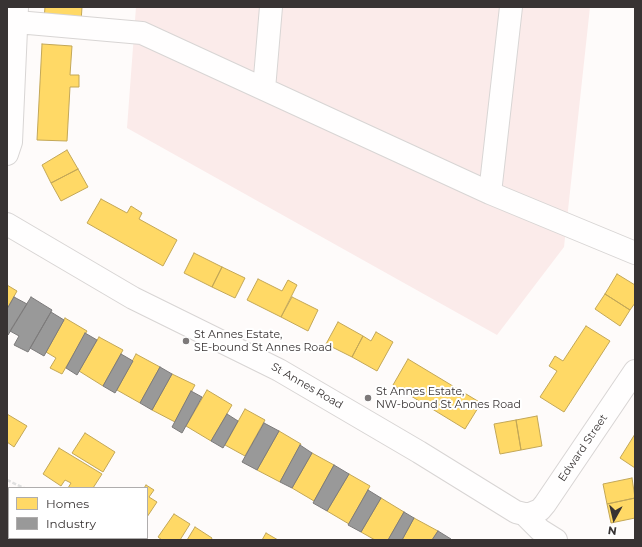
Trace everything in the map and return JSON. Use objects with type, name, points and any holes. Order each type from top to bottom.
[{"type":"street","points":[[264,89],[271,7]]},
{"type":"street","points":[[490,193],[511,7]]},
{"type":"street","points":[[7,154],[11,142],[17,14],[142,33],[490,193],[635,253]]},
{"type":"street","name":"St Annes Road","points":[[7,224],[133,298],[279,370],[419,452],[516,512],[524,514],[540,530],[556,540]]},
{"type":"street","name":"Edward Street","points":[[524,514],[530,514],[540,510],[545,504],[635,371]]},
{"type":"path","points":[[7,480],[22,487]]},
{"type":"shaded area","points":[[136,7],[590,7],[564,247],[497,335],[127,128]]},
{"type":"building: Homes","points":[[45,7],[82,7],[81,22],[44,20]]},
{"type":"building: Homes","points":[[42,44],[72,46],[70,75],[79,75],[79,87],[70,87],[67,141],[37,140]]},
{"type":"building: Homes","points":[[67,150],[78,169],[51,183],[42,165]]},
{"type":"building: Homes","points":[[78,169],[88,187],[61,201],[51,183]]},
{"type":"building: Homes","points":[[101,199],[127,213],[131,206],[142,213],[139,219],[177,240],[163,266],[87,223]]},
{"type":"building: Homes","points":[[194,253],[222,267],[212,287],[184,273]]},
{"type":"building: Homes","points":[[222,267],[245,278],[235,298],[212,287]]},
{"type":"building: Homes","points":[[617,274],[635,285],[635,303],[630,310],[605,294]]},
{"type":"building: Homes","points":[[258,279],[282,291],[288,280],[297,285],[281,317],[247,300]]},
{"type":"building: Homes","points":[[7,285],[17,291],[7,309]]},
{"type":"building: Homes","points":[[605,294],[630,310],[620,326],[595,309]]},
{"type":"building: Homes","points":[[292,297],[318,310],[308,331],[281,317]]},
{"type":"building: Homes","points":[[65,318],[87,331],[62,374],[50,368],[56,358],[46,352]]},
{"type":"building: Homes","points":[[338,322],[363,336],[352,357],[326,344]]},
{"type":"building: Homes","points":[[586,326],[610,341],[564,412],[540,397],[557,371],[549,366],[555,356],[563,361]]},
{"type":"building: Homes","points":[[376,332],[393,342],[377,371],[352,357],[363,336],[371,341]]},
{"type":"building: Homes","points":[[99,337],[123,350],[103,386],[79,371]]},
{"type":"building: Homes","points":[[136,354],[160,367],[140,403],[117,390]]},
{"type":"building: Homes","points":[[408,359],[481,403],[465,429],[393,385]]},
{"type":"building: Homes","points":[[172,374],[195,385],[175,422],[152,410]]},
{"type":"building: Homes","points":[[207,390],[232,405],[211,441],[186,426]]},
{"type":"building: Homes","points":[[245,409],[265,420],[245,456],[225,445]]},
{"type":"building: Homes","points":[[7,414],[27,426],[14,447],[7,442]]},
{"type":"building: Homes","points":[[537,416],[542,446],[521,450],[516,420]]},
{"type":"building: Homes","points":[[516,420],[521,450],[500,454],[494,424]]},
{"type":"building: Homes","points":[[279,431],[301,444],[280,482],[257,470]]},
{"type":"building: Homes","points":[[85,433],[115,452],[103,472],[72,453]]},
{"type":"building: Homes","points":[[635,434],[635,468],[620,458]]},
{"type":"building: Homes","points":[[59,448],[102,474],[94,487],[69,487],[71,483],[65,480],[61,486],[43,474]]},
{"type":"building: Homes","points":[[312,453],[334,465],[314,501],[292,488]]},
{"type":"building: Homes","points":[[349,474],[370,486],[349,524],[327,511]]},
{"type":"building: Homes","points":[[632,478],[635,498],[607,504],[603,484]]},
{"type":"building: Homes","points":[[146,485],[154,490],[149,497],[157,502],[148,516],[148,487],[145,487]]},
{"type":"building: Homes","points":[[381,498],[404,512],[388,540],[375,540],[361,532]]},
{"type":"building: Homes","points":[[635,498],[635,518],[611,523],[607,504]]},
{"type":"building: Homes","points":[[174,514],[190,524],[180,540],[162,540],[158,537]]},
{"type":"building: Homes","points":[[414,518],[438,531],[432,540],[402,540]]},
{"type":"building: Homes","points":[[195,527],[212,538],[211,540],[187,540]]},
{"type":"building: Homes","points":[[266,533],[278,540],[262,540]]},
{"type":"building: Homes","points":[[26,539],[70,540],[27,540]]},
{"type":"building: Industry","points":[[14,297],[27,304],[8,335],[7,309]]},
{"type":"building: Industry","points":[[31,297],[52,310],[28,352],[14,345],[19,336],[10,331]]},
{"type":"building: Industry","points":[[51,312],[64,320],[44,356],[30,348]]},
{"type":"building: Industry","points":[[85,333],[97,340],[77,375],[66,368]]},
{"type":"building: Industry","points":[[121,354],[133,361],[115,393],[103,386]]},
{"type":"building: Industry","points":[[160,367],[172,374],[152,410],[140,403]]},
{"type":"building: Industry","points":[[191,391],[202,397],[182,433],[172,427]]},
{"type":"building: Industry","points":[[227,414],[238,421],[223,448],[211,441]]},
{"type":"building: Industry","points":[[264,423],[279,431],[257,470],[242,462]]},
{"type":"building: Industry","points":[[300,445],[312,453],[292,488],[280,482]]},
{"type":"building: Industry","points":[[334,465],[349,474],[327,511],[313,503]]},
{"type":"building: Industry","points":[[368,490],[381,498],[361,532],[348,525]]},
{"type":"building: Industry","points":[[404,512],[414,518],[402,540],[388,540]]},
{"type":"building: Industry","points":[[438,531],[451,539],[432,540]]},
{"type":"place","name":"St Annes Estate, SE-bound St Annes Road","points":[[186,341]]},
{"type":"place","name":"St Annes Estate, NW-bound St Annes Road","points":[[368,398]]}]
